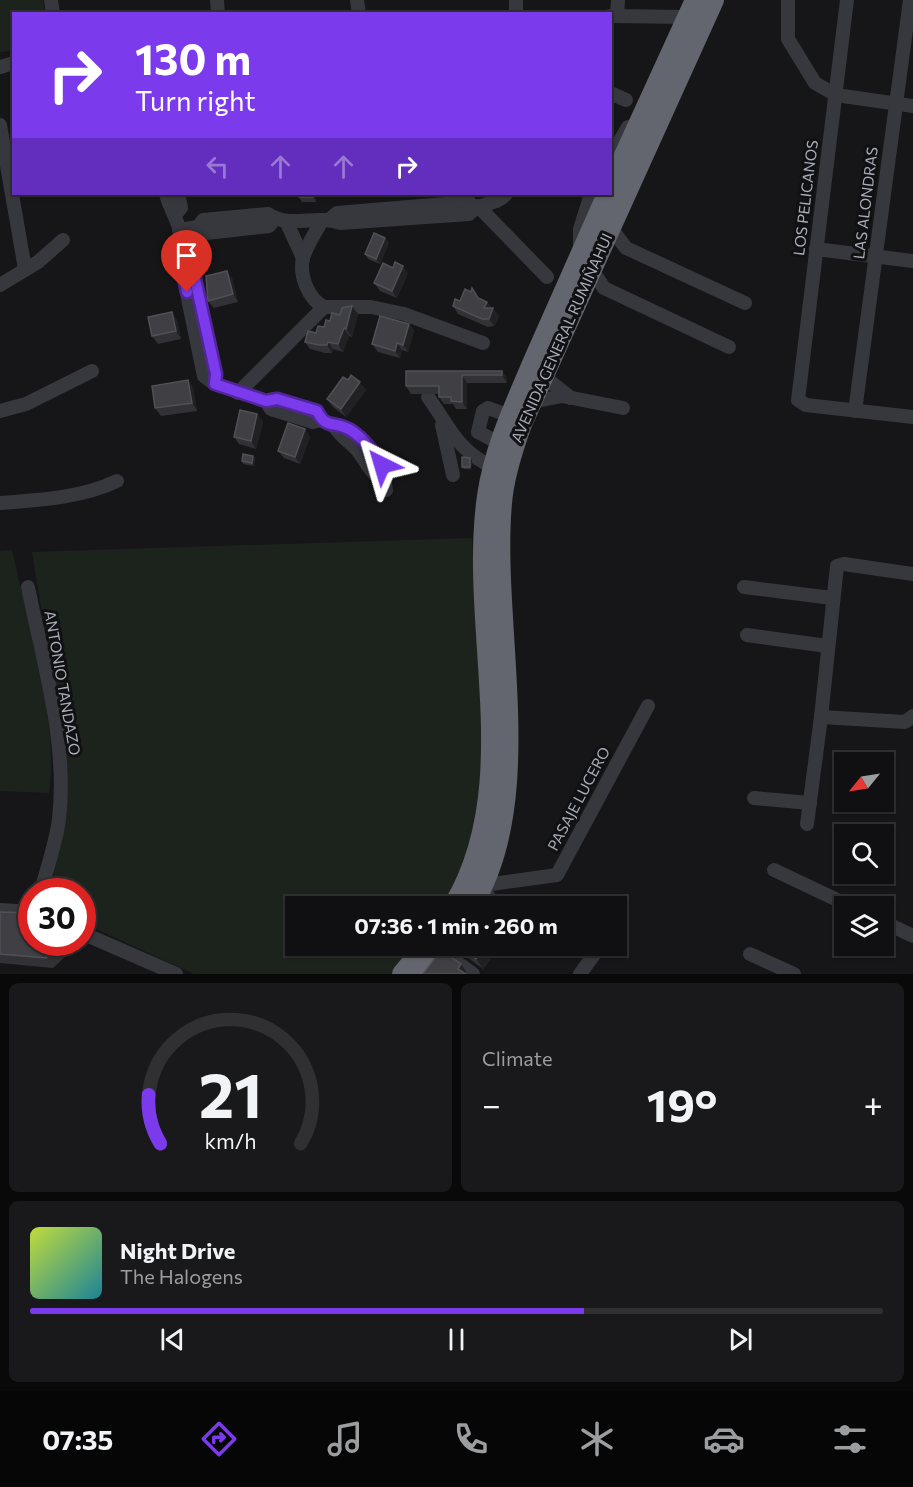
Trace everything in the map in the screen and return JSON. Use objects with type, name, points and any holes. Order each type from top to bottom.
[{"type":"highway","name":"AVENIDA GENERAL RUMIÑAHUI","points":[[458,896],[473,862],[485,821],[491,775],[484,544],[487,497],[499,443],[510,416],[590,260],[611,228],[714,0]]},
{"type":"highway","points":[[612,182],[691,8]]},
{"type":"highway","name":"AVENIDA GENERAL RUMIÑAHUI","points":[[481,896],[500,834],[507,771],[501,503],[514,446],[579,297],[607,195]]},
{"type":"highway","points":[[402,974],[426,956]]},
{"type":"highway","points":[[423,974],[433,956]]},
{"type":"street","points":[[618,0],[614,16],[691,8]]},
{"type":"street","points":[[788,0],[786,35],[809,77],[836,95],[913,106]]},
{"type":"street","name":"LOS PELICANOS","points":[[847,0],[798,400],[806,405],[855,411]]},
{"type":"street","name":"LAS ALONDRAS","points":[[855,411],[910,0]]},
{"type":"street","points":[[612,94],[626,100]]},
{"type":"street","points":[[612,155],[627,129],[643,114]]},
{"type":"street","points":[[0,125],[12,194]]},
{"type":"street","points":[[12,195],[25,269]]},
{"type":"street","points":[[166,195],[169,209],[175,215],[180,237],[188,247],[216,374],[215,384],[266,401],[277,399],[317,411],[321,420],[335,427],[339,435],[357,449],[376,478],[384,485]]},
{"type":"street","points":[[175,215],[181,208],[178,195]]},
{"type":"street","points":[[591,195],[580,229],[590,260],[604,288],[729,347]]},
{"type":"street","points":[[180,237],[198,227],[206,233],[269,226],[280,220],[326,219],[340,224],[469,214],[476,207],[493,198]]},
{"type":"street","points":[[476,207],[547,277]]},
{"type":"street","points":[[303,258],[326,219]]},
{"type":"street","points":[[280,220],[303,258],[305,284],[318,304],[324,307],[371,307],[404,314],[483,343]]},
{"type":"street","points":[[611,228],[626,248],[745,303]]},
{"type":"street","points":[[0,285],[63,240]]},
{"type":"street","points":[[590,260],[626,248]]},
{"type":"street","points":[[816,249],[913,261]]},
{"type":"street","points":[[579,297],[604,288]]},
{"type":"street","points":[[238,393],[324,307]]},
{"type":"street","points":[[0,411],[26,404],[92,371]]},
{"type":"street","points":[[543,376],[571,398]]},
{"type":"street","points":[[532,402],[557,396],[623,408]]},
{"type":"street","points":[[428,397],[463,448],[493,467]]},
{"type":"street","points":[[499,443],[478,432],[483,411],[488,408],[510,416]]},
{"type":"street","points":[[438,411],[453,475]]},
{"type":"street","points":[[855,411],[913,417]]},
{"type":"street","points":[[0,503],[56,499],[101,489],[117,481]]},
{"type":"street","points":[[807,824],[837,566],[844,564],[913,574]]},
{"type":"street","name":"ANTONIO TANDAZO","points":[[28,587],[52,710],[61,775],[59,821],[44,878]]},
{"type":"street","points":[[744,587],[832,598]]},
{"type":"street","points":[[747,635],[827,646]]},
{"type":"street","name":"PASAJE LUCERO","points":[[481,896],[557,874],[648,706]]},
{"type":"street","points":[[821,717],[905,722],[913,716]]},
{"type":"street","points":[[754,798],[810,803]]},
{"type":"street","points":[[774,870],[834,898]]},
{"type":"street","points":[[0,910],[18,911]]},
{"type":"street","points":[[894,927],[913,936]]},
{"type":"street","points":[[96,939],[168,972]]},
{"type":"street","points":[[750,954],[794,974]]},
{"type":"street","points":[[450,956],[473,974]]},
{"type":"street","points":[[580,974],[593,956]]},
{"type":"shaded area","points":[[0,0],[43,0],[45,12],[12,12],[12,51],[0,52]]},
{"type":"shaded area","points":[[472,538],[482,687],[483,764],[474,835],[449,896],[285,896],[285,956],[408,956],[394,974],[194,974],[96,929],[96,878],[53,878],[65,823],[68,771],[32,552]]},
{"type":"shaded area","points":[[12,550],[46,705],[50,736],[49,793],[0,791],[0,551]]},
{"type":"building","points":[[298,195],[313,195],[313,197],[299,197]]},
{"type":"building","points":[[374,233],[385,238],[376,259],[365,254]]},
{"type":"building","points":[[395,262],[403,266],[392,291],[374,283],[383,263],[393,268]]},
{"type":"building","points":[[227,271],[233,294],[208,301],[206,276]]},
{"type":"building","points":[[472,288],[478,298],[487,302],[484,308],[493,308],[489,319],[482,319],[453,306],[455,299],[460,301],[465,289],[471,292]]},
{"type":"building","points":[[352,306],[346,329],[344,328],[338,344],[328,342],[327,345],[319,345],[305,342],[308,331],[316,333],[318,326],[324,327],[326,320],[330,321],[332,313],[340,315],[342,308]]},
{"type":"building","points":[[172,312],[176,331],[152,336],[148,317]]},
{"type":"building","points":[[380,316],[409,324],[403,345],[397,343],[395,351],[372,344]]},
{"type":"building","points":[[406,371],[502,371],[502,375],[462,375],[462,402],[451,401],[451,397],[439,397],[439,386],[406,386]]},
{"type":"building","points":[[351,375],[360,382],[341,409],[327,399],[343,377],[348,380]]},
{"type":"building","points":[[188,380],[192,403],[155,408],[152,386]]},
{"type":"building","points":[[240,410],[257,414],[251,441],[234,437]]},
{"type":"building","points":[[288,423],[305,429],[295,457],[278,451]]},
{"type":"building","points":[[243,454],[253,456],[252,463],[242,461]]},
{"type":"building","points":[[462,457],[470,458],[470,467],[462,467]]},
{"type":"building","points":[[0,912],[18,913],[18,956],[0,954]]},
{"type":"building","points":[[23,956],[48,956],[46,958]]},
{"type":"building","points":[[436,956],[450,956],[461,964],[458,969],[466,974],[423,974]]},
{"type":"route","points":[[187,292],[178,250],[181,243],[188,247],[216,374],[215,384],[266,401],[277,399],[317,411],[321,420],[335,427],[343,427],[360,439],[382,465]]}]
